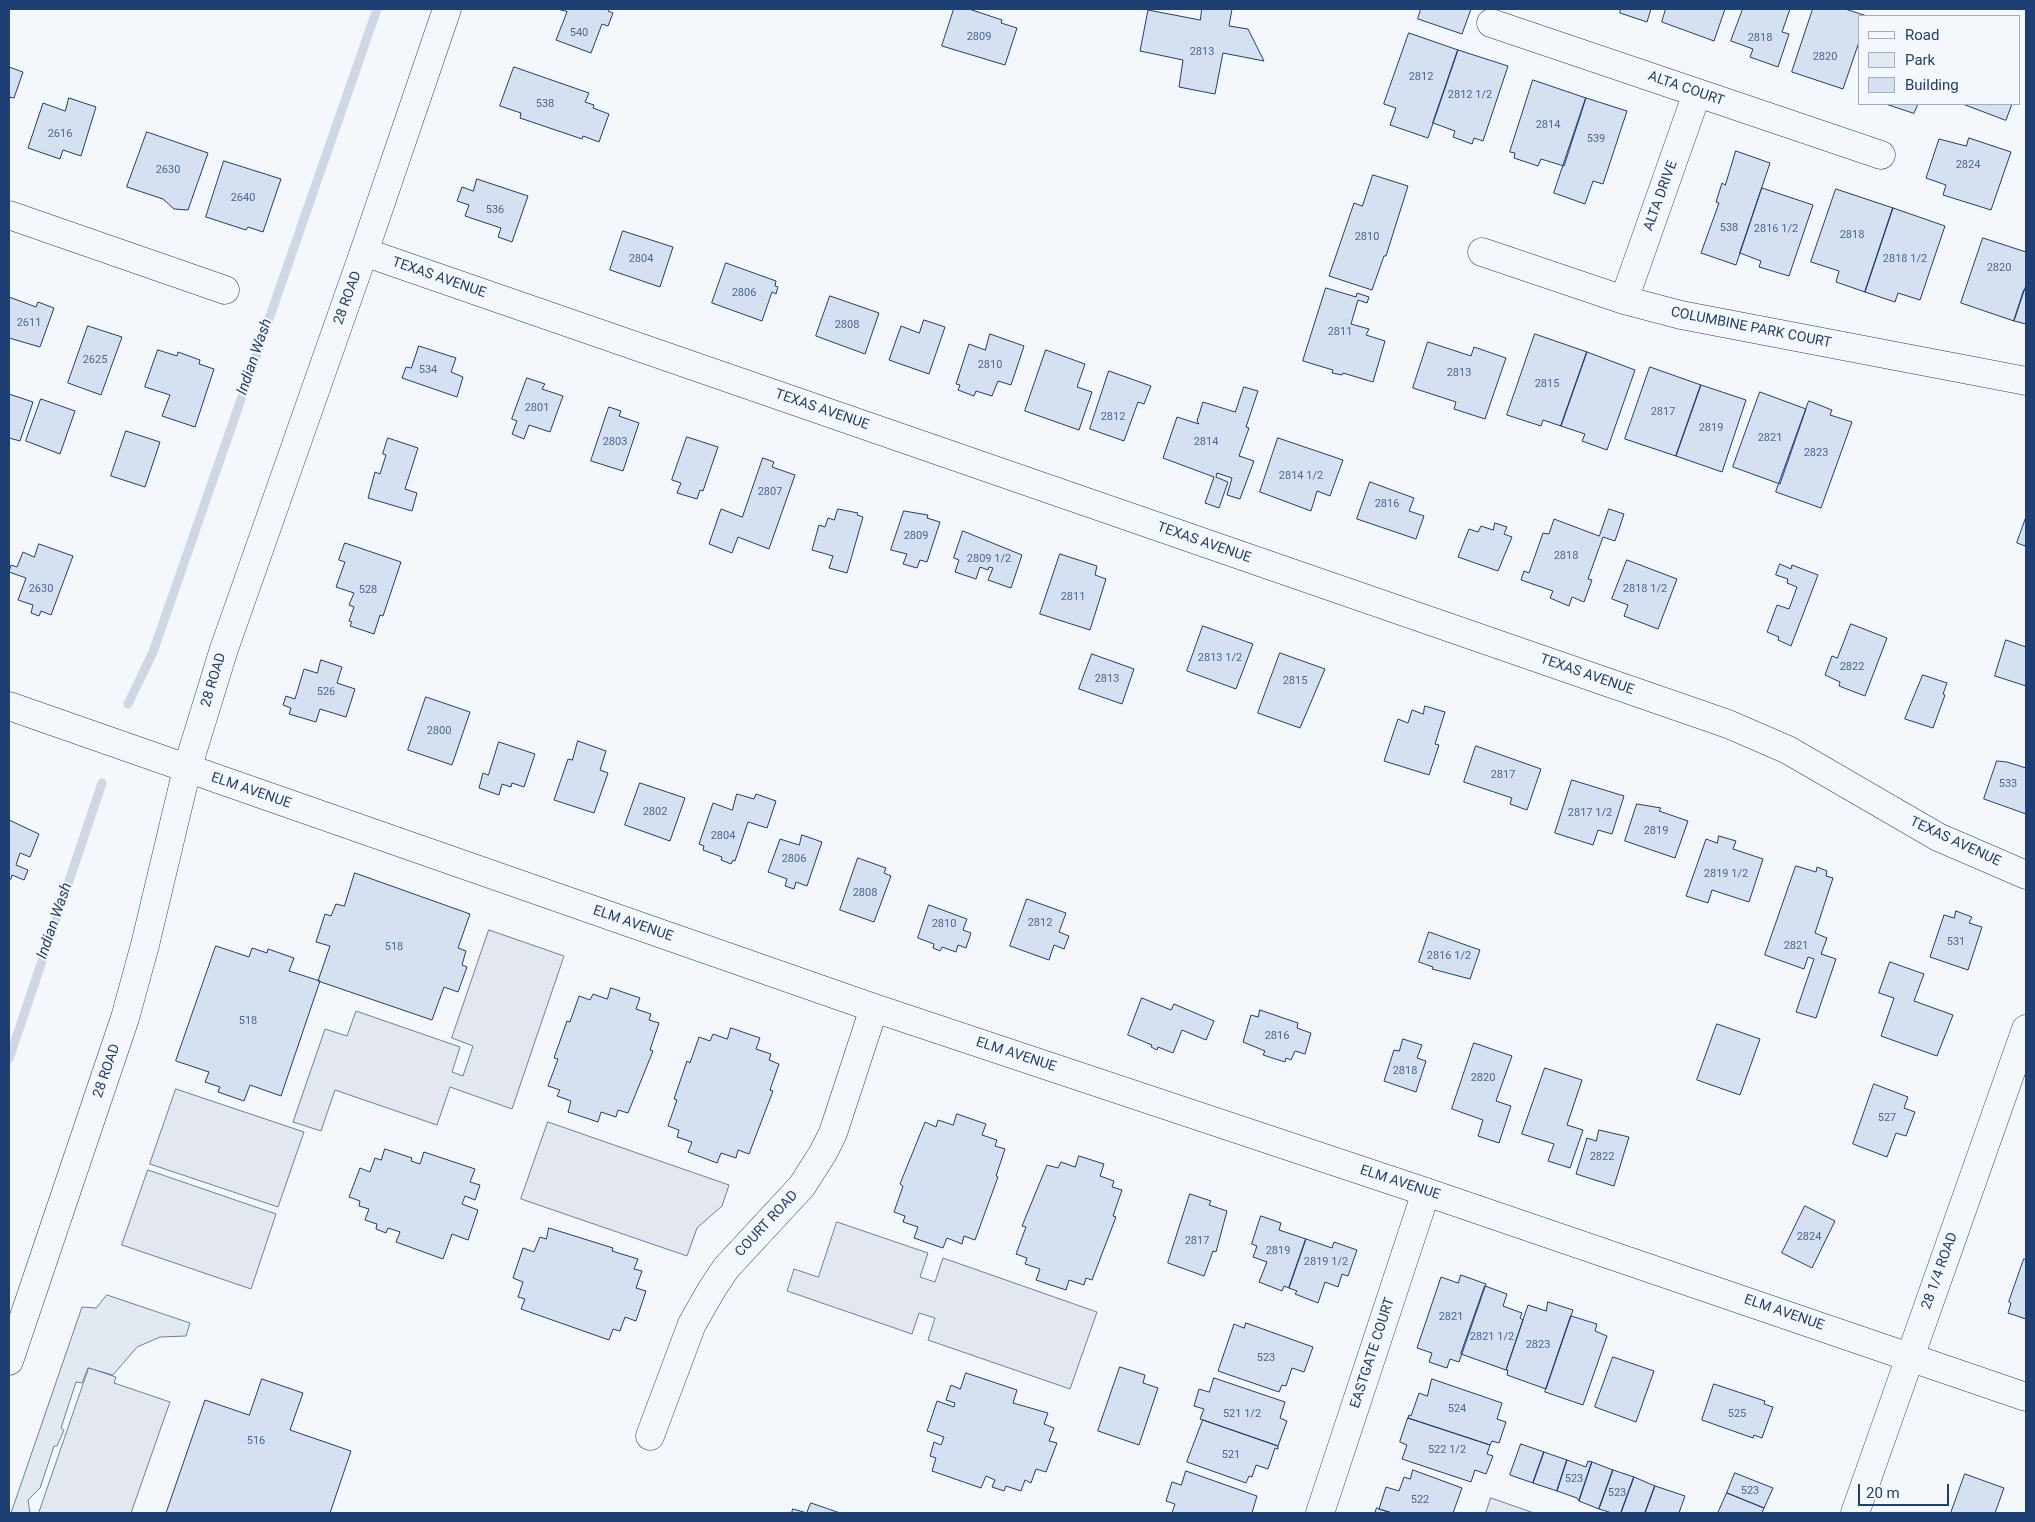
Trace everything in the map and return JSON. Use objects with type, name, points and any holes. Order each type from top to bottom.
[{"type":"street","name":"28 ROAD","points":[[9,1360],[124,1018],[145,945],[188,769],[224,649],[364,252],[447,9]]},
{"type":"street","name":"ALTA COURT","points":[[1491,23],[1881,155]]},
{"type":"street","name":"ALTA DRIVE","points":[[1624,300],[1697,93]]},
{"type":"street","points":[[9,215],[225,290]]},
{"type":"street","name":"TEXAS AVENUE","points":[[364,252],[1728,724],[1788,750],[1938,838],[2026,875]]},
{"type":"street","name":"COLUMBINE PARK COURT","points":[[1482,252],[1624,300],[1680,315],[2026,381]]},
{"type":"street","name":"ELM AVENUE","points":[[9,706],[874,1008],[1426,1192],[2026,1397]]},
{"type":"street","name":"COURT ROAD","points":[[650,1436],[692,1324],[712,1289],[726,1268],[802,1186],[824,1153],[833,1133],[874,1008]]},
{"type":"street","name":"28 1/4 ROAD","points":[[1855,1513],[2026,1029]]},
{"type":"street","name":"EASTGATE COURT","points":[[1320,1513],[1426,1192]]},
{"type":"green space","points":[[107,1295],[190,1323],[186,1336],[160,1337],[137,1347],[113,1375],[88,1368],[82,1383],[76,1382],[61,1428],[64,1430],[57,1446],[54,1446],[40,1488],[28,1500],[30,1513],[11,1513],[82,1307],[96,1308]]},
{"type":"shaded area","points":[[489,930],[564,956],[512,1109],[450,1087],[437,1125],[335,1090],[321,1131],[293,1122],[325,1029],[347,1036],[356,1011],[460,1047],[452,1072],[463,1076],[473,1046],[452,1038]]},
{"type":"shaded area","points":[[176,1089],[304,1132],[278,1207],[150,1164]]},
{"type":"shaded area","points":[[548,1122],[729,1185],[722,1206],[697,1228],[687,1256],[521,1199]]},
{"type":"shaded area","points":[[148,1170],[276,1214],[251,1289],[122,1245]]},
{"type":"shaded area","points":[[837,1222],[928,1253],[920,1277],[935,1282],[943,1258],[1097,1312],[1070,1389],[928,1340],[935,1318],[919,1313],[912,1334],[787,1291],[794,1269],[818,1277]]},
{"type":"shaded area","points":[[89,1368],[116,1377],[114,1383],[170,1402],[131,1513],[39,1513]]},
{"type":"shaded area","points":[[1491,1498],[1534,1513],[1486,1513]]},
{"type":"building","points":[[558,9],[609,9],[608,11],[613,13],[608,26],[602,24],[591,53],[556,40],[567,12]]},
{"type":"building","points":[[954,9],[969,9],[1002,20],[1001,23],[1017,28],[1005,65],[942,46]]},
{"type":"building","points":[[1202,9],[1232,9],[1229,26],[1248,29],[1264,61],[1223,53],[1215,94],[1179,87],[1183,60],[1140,51],[1148,10],[1200,20]]},
{"type":"building","points":[[1421,9],[1471,9],[1462,34],[1418,19]]},
{"type":"building","points":[[1621,9],[1651,9],[1647,22],[1620,13]]},
{"type":"building","points":[[1666,9],[1725,9],[1714,41],[1662,22]]},
{"type":"building","points":[[1743,9],[1790,9],[1782,32],[1789,34],[1778,67],[1750,57],[1753,49],[1731,41]]},
{"type":"building","points":[[1813,9],[1845,9],[1864,15],[1858,15],[1858,45],[1843,89],[1792,72]]},
{"type":"building","points":[[1409,33],[1458,50],[1428,138],[1390,125],[1396,108],[1384,104]]},
{"type":"building","points":[[1458,50],[1508,66],[1483,141],[1474,138],[1472,144],[1453,137],[1455,131],[1433,123]]},
{"type":"building","points":[[9,67],[23,72],[14,98],[9,97]]},
{"type":"building","points":[[514,67],[589,93],[585,102],[594,105],[593,108],[609,114],[599,142],[583,136],[582,139],[520,118],[521,113],[500,106]]},
{"type":"building","points":[[1533,80],[1586,98],[1564,166],[1541,159],[1538,166],[1514,158],[1515,153],[1510,152]]},
{"type":"building","points":[[69,98],[96,107],[81,156],[63,150],[60,159],[28,148],[43,103],[65,111]]},
{"type":"building","points":[[1586,98],[1627,111],[1603,184],[1593,181],[1585,204],[1554,193]]},
{"type":"building","points":[[1889,105],[1918,105],[1914,113]]},
{"type":"building","points":[[1966,105],[2012,105],[2006,120]]},
{"type":"building","points":[[147,132],[208,153],[188,210],[174,209],[163,199],[127,187]]},
{"type":"building","points":[[1969,138],[2011,152],[1991,210],[1943,195],[1946,185],[1926,178],[1939,139],[1966,146]]},
{"type":"building","points":[[1736,151],[1770,163],[1736,265],[1701,253],[1719,203],[1716,202],[1722,183],[1725,185]]},
{"type":"building","points":[[224,161],[281,179],[263,232],[248,227],[246,230],[206,217]]},
{"type":"building","points":[[1373,175],[1408,186],[1386,256],[1384,256],[1372,290],[1329,276],[1354,203],[1362,206]]},
{"type":"building","points":[[477,179],[528,196],[512,242],[498,237],[501,228],[465,216],[469,205],[457,201],[462,187],[473,191]]},
{"type":"building","points":[[1762,188],[1813,205],[1789,276],[1759,267],[1761,261],[1740,253]]},
{"type":"building","points":[[1836,189],[1893,208],[1865,292],[1836,282],[1839,271],[1811,262]]},
{"type":"building","points":[[1893,208],[1945,226],[1920,300],[1898,293],[1895,302],[1865,292]]},
{"type":"building","points":[[623,231],[673,247],[660,287],[610,270]]},
{"type":"building","points":[[1983,238],[2026,252],[2026,285],[2014,321],[1961,303]]},
{"type":"building","points":[[726,263],[776,281],[775,286],[778,287],[776,294],[772,292],[762,321],[712,303]]},
{"type":"building","points":[[1326,288],[1356,297],[1357,293],[1369,297],[1367,303],[1358,300],[1351,324],[1369,329],[1366,335],[1385,341],[1373,382],[1343,373],[1342,375],[1332,373],[1333,370],[1303,361]]},
{"type":"building","points":[[2024,290],[2026,290],[2026,324],[2014,321]]},
{"type":"building","points":[[830,296],[879,313],[865,354],[816,336]]},
{"type":"building","points":[[9,297],[36,307],[38,302],[54,308],[40,347],[9,338]]},
{"type":"building","points":[[924,320],[945,327],[929,374],[889,360],[901,326],[919,333]]},
{"type":"building","points":[[88,326],[122,337],[101,395],[68,383]]},
{"type":"building","points":[[990,334],[1024,346],[1011,385],[998,381],[992,396],[976,391],[974,396],[958,390],[960,385],[956,384],[969,344],[985,350]]},
{"type":"building","points":[[1535,334],[1587,352],[1561,426],[1543,420],[1541,426],[1507,415]]},
{"type":"building","points":[[1428,342],[1471,356],[1474,347],[1506,358],[1485,419],[1454,409],[1456,402],[1413,388]]},
{"type":"building","points":[[419,346],[456,358],[451,372],[463,377],[457,397],[402,378],[406,367],[411,368]]},
{"type":"building","points":[[158,350],[177,356],[178,352],[200,360],[199,364],[214,369],[195,427],[162,416],[170,395],[145,387]]},
{"type":"building","points":[[1046,350],[1085,364],[1077,387],[1092,392],[1079,430],[1025,411]]},
{"type":"building","points":[[1587,352],[1635,370],[1607,450],[1582,441],[1585,434],[1561,426]]},
{"type":"building","points":[[1650,367],[1701,385],[1676,456],[1625,439]]},
{"type":"building","points":[[1109,371],[1151,386],[1144,404],[1138,402],[1124,441],[1090,429]]},
{"type":"building","points":[[527,378],[545,384],[542,389],[563,396],[550,432],[529,425],[524,439],[512,434],[517,421],[512,419]]},
{"type":"building","points":[[1701,385],[1746,400],[1722,472],[1676,456]]},
{"type":"building","points":[[1244,387],[1258,391],[1246,427],[1249,428],[1239,456],[1254,461],[1240,499],[1227,495],[1232,478],[1217,473],[1216,477],[1228,482],[1219,508],[1205,503],[1214,477],[1163,458],[1177,417],[1199,424],[1197,421],[1203,402],[1235,412]]},
{"type":"building","points":[[1760,392],[1806,409],[1780,484],[1733,467]]},
{"type":"building","points":[[9,394],[33,402],[20,441],[9,438]]},
{"type":"building","points":[[41,399],[75,411],[60,454],[26,441]]},
{"type":"building","points":[[1809,401],[1832,410],[1830,415],[1852,422],[1821,508],[1776,492]]},
{"type":"building","points":[[609,407],[621,411],[619,416],[639,423],[623,471],[591,461]]},
{"type":"building","points":[[126,431],[160,442],[145,487],[111,476]]},
{"type":"building","points":[[687,437],[718,447],[703,491],[700,490],[697,499],[677,493],[681,483],[672,480]]},
{"type":"building","points":[[388,438],[418,448],[405,489],[417,493],[412,511],[368,498],[375,472],[380,474],[386,455],[383,454]]},
{"type":"building","points":[[1278,438],[1343,460],[1330,496],[1317,491],[1311,511],[1260,492]]},
{"type":"building","points":[[763,458],[774,462],[772,467],[795,475],[769,549],[738,537],[732,553],[709,544],[721,509],[742,517]]},
{"type":"building","points":[[1370,482],[1414,498],[1409,511],[1424,516],[1416,539],[1357,519]]},
{"type":"building","points":[[838,509],[858,513],[857,515],[863,517],[847,573],[829,568],[833,556],[812,550],[819,525],[825,527],[828,518],[834,520]]},
{"type":"building","points":[[1609,509],[1624,514],[1615,541],[1603,537],[1588,579],[1592,580],[1584,602],[1572,597],[1569,606],[1550,598],[1553,591],[1521,580],[1524,571],[1529,573],[1543,533],[1549,534],[1554,519],[1599,536]]},
{"type":"building","points":[[904,511],[928,515],[927,518],[940,522],[927,562],[920,560],[917,568],[903,564],[907,554],[891,550]]},
{"type":"building","points":[[2026,517],[2026,542],[2025,546],[2017,543]]},
{"type":"building","points":[[1495,523],[1507,527],[1504,534],[1512,537],[1498,571],[1458,557],[1469,529],[1478,532],[1481,526],[1493,530]]},
{"type":"building","points":[[963,531],[1022,555],[1011,588],[988,580],[993,568],[989,567],[988,570],[980,567],[976,579],[955,572],[959,560],[954,558]]},
{"type":"building","points":[[345,543],[401,562],[383,616],[380,615],[374,634],[350,626],[352,622],[349,621],[354,607],[349,605],[354,593],[336,587],[345,562],[339,560]]},
{"type":"building","points":[[39,544],[73,556],[51,615],[41,611],[39,616],[31,613],[33,605],[18,600],[26,578],[9,572],[11,565],[17,567],[23,552],[34,557]]},
{"type":"building","points":[[1060,554],[1097,566],[1095,575],[1106,579],[1090,630],[1040,614]]},
{"type":"building","points":[[1627,560],[1677,579],[1658,629],[1624,616],[1628,605],[1612,599]]},
{"type":"building","points":[[1780,564],[1791,569],[1792,565],[1818,575],[1791,646],[1778,640],[1779,637],[1767,632],[1777,605],[1789,609],[1797,587],[1787,583],[1788,579],[1776,575]]},
{"type":"building","points":[[1851,624],[1887,638],[1865,696],[1839,686],[1840,682],[1825,675],[1832,656],[1837,658]]},
{"type":"building","points":[[1203,626],[1253,644],[1236,689],[1187,671]]},
{"type":"building","points":[[2006,640],[2026,647],[2026,686],[1995,676]]},
{"type":"building","points":[[1280,653],[1325,669],[1300,728],[1258,713]]},
{"type":"building","points":[[1092,654],[1134,669],[1122,704],[1079,689]]},
{"type":"building","points":[[321,660],[342,667],[337,683],[355,689],[346,717],[320,709],[316,722],[289,714],[291,708],[283,705],[286,696],[295,699],[304,669],[317,673]]},
{"type":"building","points":[[1923,675],[1947,683],[1943,694],[1945,695],[1933,728],[1905,719]]},
{"type":"building","points":[[426,697],[470,712],[452,765],[408,750]]},
{"type":"building","points":[[1425,706],[1445,712],[1435,744],[1439,745],[1429,775],[1384,761],[1398,719],[1408,723],[1412,710],[1423,714]]},
{"type":"building","points":[[578,741],[606,751],[600,770],[608,773],[594,813],[554,800],[568,759],[572,760]]},
{"type":"building","points":[[499,742],[535,754],[524,787],[512,783],[511,787],[502,784],[499,795],[479,788],[483,773],[488,775]]},
{"type":"building","points":[[1476,746],[1541,769],[1527,810],[1510,804],[1512,798],[1464,782]]},
{"type":"building","points":[[1997,761],[2026,768],[2026,814],[1984,799]]},
{"type":"building","points":[[1572,780],[1624,796],[1612,834],[1598,830],[1593,845],[1555,833]]},
{"type":"building","points":[[640,783],[685,798],[670,841],[625,825]]},
{"type":"building","points":[[737,794],[754,799],[756,794],[776,801],[767,828],[748,822],[735,861],[733,860],[731,864],[721,860],[722,857],[703,850],[704,846],[699,844],[713,803],[732,810]]},
{"type":"building","points":[[1637,804],[1661,808],[1659,811],[1688,821],[1675,858],[1625,841]]},
{"type":"building","points":[[9,820],[39,834],[30,857],[20,853],[16,865],[28,870],[24,880],[12,875],[11,879],[9,879]]},
{"type":"building","points":[[802,835],[822,842],[807,886],[796,882],[794,889],[785,886],[787,879],[768,872],[780,839],[799,845]]},
{"type":"building","points":[[1719,836],[1736,841],[1733,849],[1763,859],[1749,902],[1712,890],[1708,903],[1686,896],[1706,839],[1717,843]]},
{"type":"building","points":[[858,858],[886,868],[884,873],[891,876],[874,922],[840,910]]},
{"type":"building","points":[[1796,866],[1816,872],[1817,867],[1827,871],[1826,876],[1833,878],[1815,933],[1827,938],[1821,954],[1836,959],[1816,1018],[1796,1012],[1814,959],[1808,957],[1804,969],[1765,955]]},
{"type":"building","points":[[355,873],[470,914],[458,948],[466,951],[462,965],[467,967],[458,992],[444,987],[432,1020],[318,981],[330,946],[316,942],[325,914],[331,916],[336,904],[344,906]]},
{"type":"building","points":[[1027,899],[1066,913],[1059,932],[1069,936],[1064,949],[1054,945],[1049,960],[1010,946]]},
{"type":"building","points":[[929,905],[967,919],[963,930],[971,933],[966,948],[958,945],[956,952],[942,947],[940,951],[933,948],[934,944],[918,938]]},
{"type":"building","points":[[1956,911],[1972,917],[1969,923],[1982,927],[1968,970],[1930,957],[1944,915],[1954,918]]},
{"type":"building","points":[[1429,932],[1480,950],[1470,979],[1432,969],[1433,967],[1419,962]]},
{"type":"building","points":[[216,946],[249,957],[252,948],[267,953],[268,949],[294,958],[289,971],[320,981],[281,1096],[250,1085],[244,1101],[218,1092],[220,1087],[205,1082],[209,1072],[176,1061]]},
{"type":"building","points":[[1890,962],[1924,974],[1914,1001],[1953,1015],[1937,1056],[1881,1036],[1894,998],[1879,993]]},
{"type":"building","points":[[611,988],[640,998],[636,1009],[651,1014],[649,1020],[659,1023],[650,1050],[653,1051],[628,1113],[618,1110],[616,1117],[601,1112],[598,1122],[568,1112],[571,1101],[557,1096],[560,1090],[548,1086],[558,1059],[554,1058],[567,1021],[570,1022],[579,996],[590,1000],[593,994],[607,999]]},
{"type":"building","points":[[1142,998],[1171,1010],[1174,1004],[1214,1021],[1206,1040],[1182,1030],[1173,1053],[1158,1047],[1157,1050],[1151,1047],[1152,1045],[1128,1035]]},
{"type":"building","points":[[1260,1010],[1298,1023],[1297,1028],[1311,1033],[1305,1054],[1295,1051],[1291,1060],[1286,1058],[1285,1062],[1263,1055],[1265,1051],[1243,1042],[1251,1015],[1258,1017]]},
{"type":"building","points":[[1717,1024],[1760,1039],[1740,1095],[1697,1080]]},
{"type":"building","points":[[731,1028],[760,1038],[756,1049],[771,1054],[769,1060],[779,1064],[770,1090],[773,1091],[749,1154],[738,1150],[736,1158],[721,1153],[717,1163],[688,1152],[692,1142],[677,1137],[679,1130],[668,1126],[677,1100],[674,1099],[687,1061],[690,1063],[699,1037],[710,1041],[713,1034],[727,1039]]},
{"type":"building","points":[[1403,1039],[1422,1045],[1417,1058],[1426,1061],[1416,1092],[1384,1081],[1394,1050],[1399,1051]]},
{"type":"building","points":[[1474,1043],[1512,1056],[1496,1101],[1511,1106],[1499,1143],[1478,1136],[1483,1120],[1452,1109]]},
{"type":"building","points":[[1545,1068],[1582,1080],[1567,1125],[1583,1130],[1570,1168],[1548,1161],[1554,1144],[1522,1134]]},
{"type":"building","points":[[1874,1084],[1908,1097],[1904,1108],[1915,1112],[1906,1136],[1896,1133],[1887,1157],[1853,1144]]},
{"type":"building","points":[[957,1114],[986,1124],[982,1135],[997,1140],[995,1146],[1005,1149],[996,1176],[998,1177],[975,1240],[964,1236],[962,1244],[947,1238],[943,1248],[914,1238],[918,1227],[903,1222],[905,1216],[894,1212],[903,1186],[900,1184],[925,1122],[936,1127],[938,1120],[953,1125]]},
{"type":"building","points":[[1599,1130],[1629,1137],[1614,1186],[1576,1174],[1587,1138],[1596,1141]]},
{"type":"building","points":[[385,1149],[412,1158],[411,1161],[420,1164],[424,1152],[475,1169],[470,1182],[480,1185],[475,1200],[465,1196],[462,1204],[478,1210],[468,1240],[452,1234],[443,1259],[396,1242],[400,1232],[388,1228],[386,1233],[376,1229],[377,1224],[365,1220],[369,1209],[359,1206],[360,1201],[349,1197],[360,1168],[370,1172],[375,1158],[381,1160]]},
{"type":"building","points":[[1079,1156],[1104,1164],[1100,1176],[1114,1181],[1112,1187],[1122,1190],[1113,1216],[1116,1217],[1092,1280],[1086,1278],[1084,1285],[1069,1280],[1066,1290],[1036,1280],[1040,1269],[1025,1264],[1027,1258],[1016,1254],[1026,1227],[1022,1226],[1047,1165],[1058,1168],[1061,1162],[1075,1167]]},
{"type":"building","points":[[1190,1194],[1211,1201],[1209,1205],[1227,1211],[1216,1252],[1213,1251],[1204,1276],[1168,1263]]},
{"type":"building","points":[[1805,1206],[1835,1221],[1812,1268],[1782,1253]]},
{"type":"building","points":[[1261,1216],[1281,1223],[1279,1230],[1306,1239],[1289,1288],[1284,1286],[1282,1291],[1259,1282],[1267,1262],[1253,1257],[1257,1246],[1252,1244]]},
{"type":"building","points":[[549,1228],[613,1248],[612,1251],[638,1259],[634,1269],[642,1271],[636,1288],[646,1291],[636,1321],[625,1317],[620,1331],[613,1329],[609,1340],[521,1309],[525,1299],[518,1297],[523,1282],[513,1278],[523,1248],[534,1252],[540,1237],[546,1239]]},
{"type":"building","points":[[1306,1239],[1332,1248],[1334,1242],[1357,1250],[1348,1276],[1342,1274],[1338,1287],[1325,1282],[1318,1303],[1295,1294],[1297,1291],[1289,1288]]},
{"type":"building","points":[[2024,1259],[2026,1260],[2026,1319],[2008,1313],[2011,1303],[2009,1302]]},
{"type":"building","points":[[1461,1275],[1486,1284],[1459,1362],[1450,1359],[1447,1368],[1429,1362],[1432,1353],[1417,1348],[1441,1277],[1458,1283]]},
{"type":"building","points":[[1485,1286],[1507,1294],[1503,1306],[1522,1313],[1520,1318],[1523,1320],[1506,1370],[1461,1354]]},
{"type":"building","points":[[1548,1302],[1573,1310],[1546,1389],[1507,1375],[1508,1370],[1506,1370],[1528,1305],[1546,1311]]},
{"type":"building","points":[[1571,1316],[1597,1324],[1595,1331],[1607,1336],[1583,1405],[1545,1392]]},
{"type":"building","points":[[1246,1323],[1313,1347],[1304,1372],[1292,1368],[1286,1386],[1282,1385],[1279,1392],[1218,1371],[1234,1324],[1244,1328]]},
{"type":"building","points":[[1613,1357],[1654,1371],[1636,1422],[1595,1407]]},
{"type":"building","points":[[1120,1367],[1145,1375],[1143,1383],[1158,1388],[1139,1445],[1098,1431]]},
{"type":"building","points":[[966,1373],[1017,1390],[1013,1403],[1048,1413],[1044,1424],[1054,1428],[1049,1441],[1057,1443],[1046,1472],[1036,1469],[1031,1483],[1025,1480],[1021,1491],[1006,1486],[1004,1491],[992,1487],[995,1480],[986,1476],[981,1488],[932,1471],[936,1458],[930,1456],[934,1442],[941,1445],[944,1437],[927,1431],[937,1401],[954,1407],[955,1403],[946,1400],[951,1385],[960,1389]]},
{"type":"building","points":[[1214,1378],[1285,1402],[1280,1418],[1287,1421],[1278,1446],[1200,1419],[1204,1409],[1194,1406],[1199,1389],[1209,1392]]},
{"type":"building","points":[[262,1379],[303,1393],[290,1430],[351,1451],[330,1513],[166,1513],[205,1400],[249,1415]]},
{"type":"building","points":[[1432,1379],[1502,1403],[1497,1419],[1506,1422],[1499,1443],[1492,1441],[1490,1445],[1408,1418],[1409,1415],[1411,1416],[1419,1393],[1427,1396]]},
{"type":"building","points":[[1714,1384],[1765,1401],[1764,1404],[1773,1407],[1762,1438],[1754,1435],[1753,1438],[1702,1420]]},
{"type":"building","points":[[1408,1418],[1490,1445],[1487,1454],[1493,1456],[1486,1474],[1475,1470],[1471,1482],[1402,1459],[1407,1445],[1400,1442]]},
{"type":"building","points":[[1203,1420],[1278,1446],[1278,1449],[1275,1448],[1268,1469],[1256,1465],[1252,1477],[1249,1476],[1246,1483],[1187,1462]]},
{"type":"building","points":[[1521,1444],[1544,1452],[1533,1483],[1510,1475]]},
{"type":"building","points":[[1544,1452],[1567,1460],[1557,1491],[1533,1483]]},
{"type":"building","points":[[1567,1460],[1586,1467],[1588,1461],[1592,1462],[1579,1501],[1577,1498],[1557,1491]]},
{"type":"building","points":[[1592,1462],[1613,1470],[1599,1509],[1579,1501]]},
{"type":"building","points":[[1413,1470],[1462,1488],[1453,1513],[1392,1513],[1379,1509],[1386,1487],[1399,1491],[1404,1477],[1410,1479]]},
{"type":"building","points":[[1613,1470],[1634,1477],[1621,1513],[1612,1513],[1599,1509]]},
{"type":"building","points":[[1186,1471],[1257,1496],[1252,1513],[1172,1513],[1175,1504],[1166,1501],[1172,1482],[1181,1485]]},
{"type":"building","points":[[1735,1473],[1773,1488],[1764,1508],[1727,1493]]},
{"type":"building","points":[[1965,1474],[2004,1488],[1995,1513],[1951,1513]]},
{"type":"building","points":[[1634,1477],[1655,1486],[1645,1513],[1621,1513]]},
{"type":"building","points":[[1655,1486],[1685,1496],[1679,1513],[1645,1513]]},
{"type":"building","points":[[1727,1493],[1764,1508],[1762,1513],[1718,1513]]},
{"type":"building","points":[[811,1503],[840,1513],[807,1513]]},
{"type":"building","points":[[1377,1508],[1379,1509],[1392,1513],[1375,1513]]},
{"type":"building","points":[[793,1509],[807,1513],[792,1513]]},
{"type":"waterway","name":"Indian Wash","points":[[128,704],[153,652],[377,9]]},
{"type":"waterway","name":"Indian Wash","points":[[9,1059],[102,783]]}]
